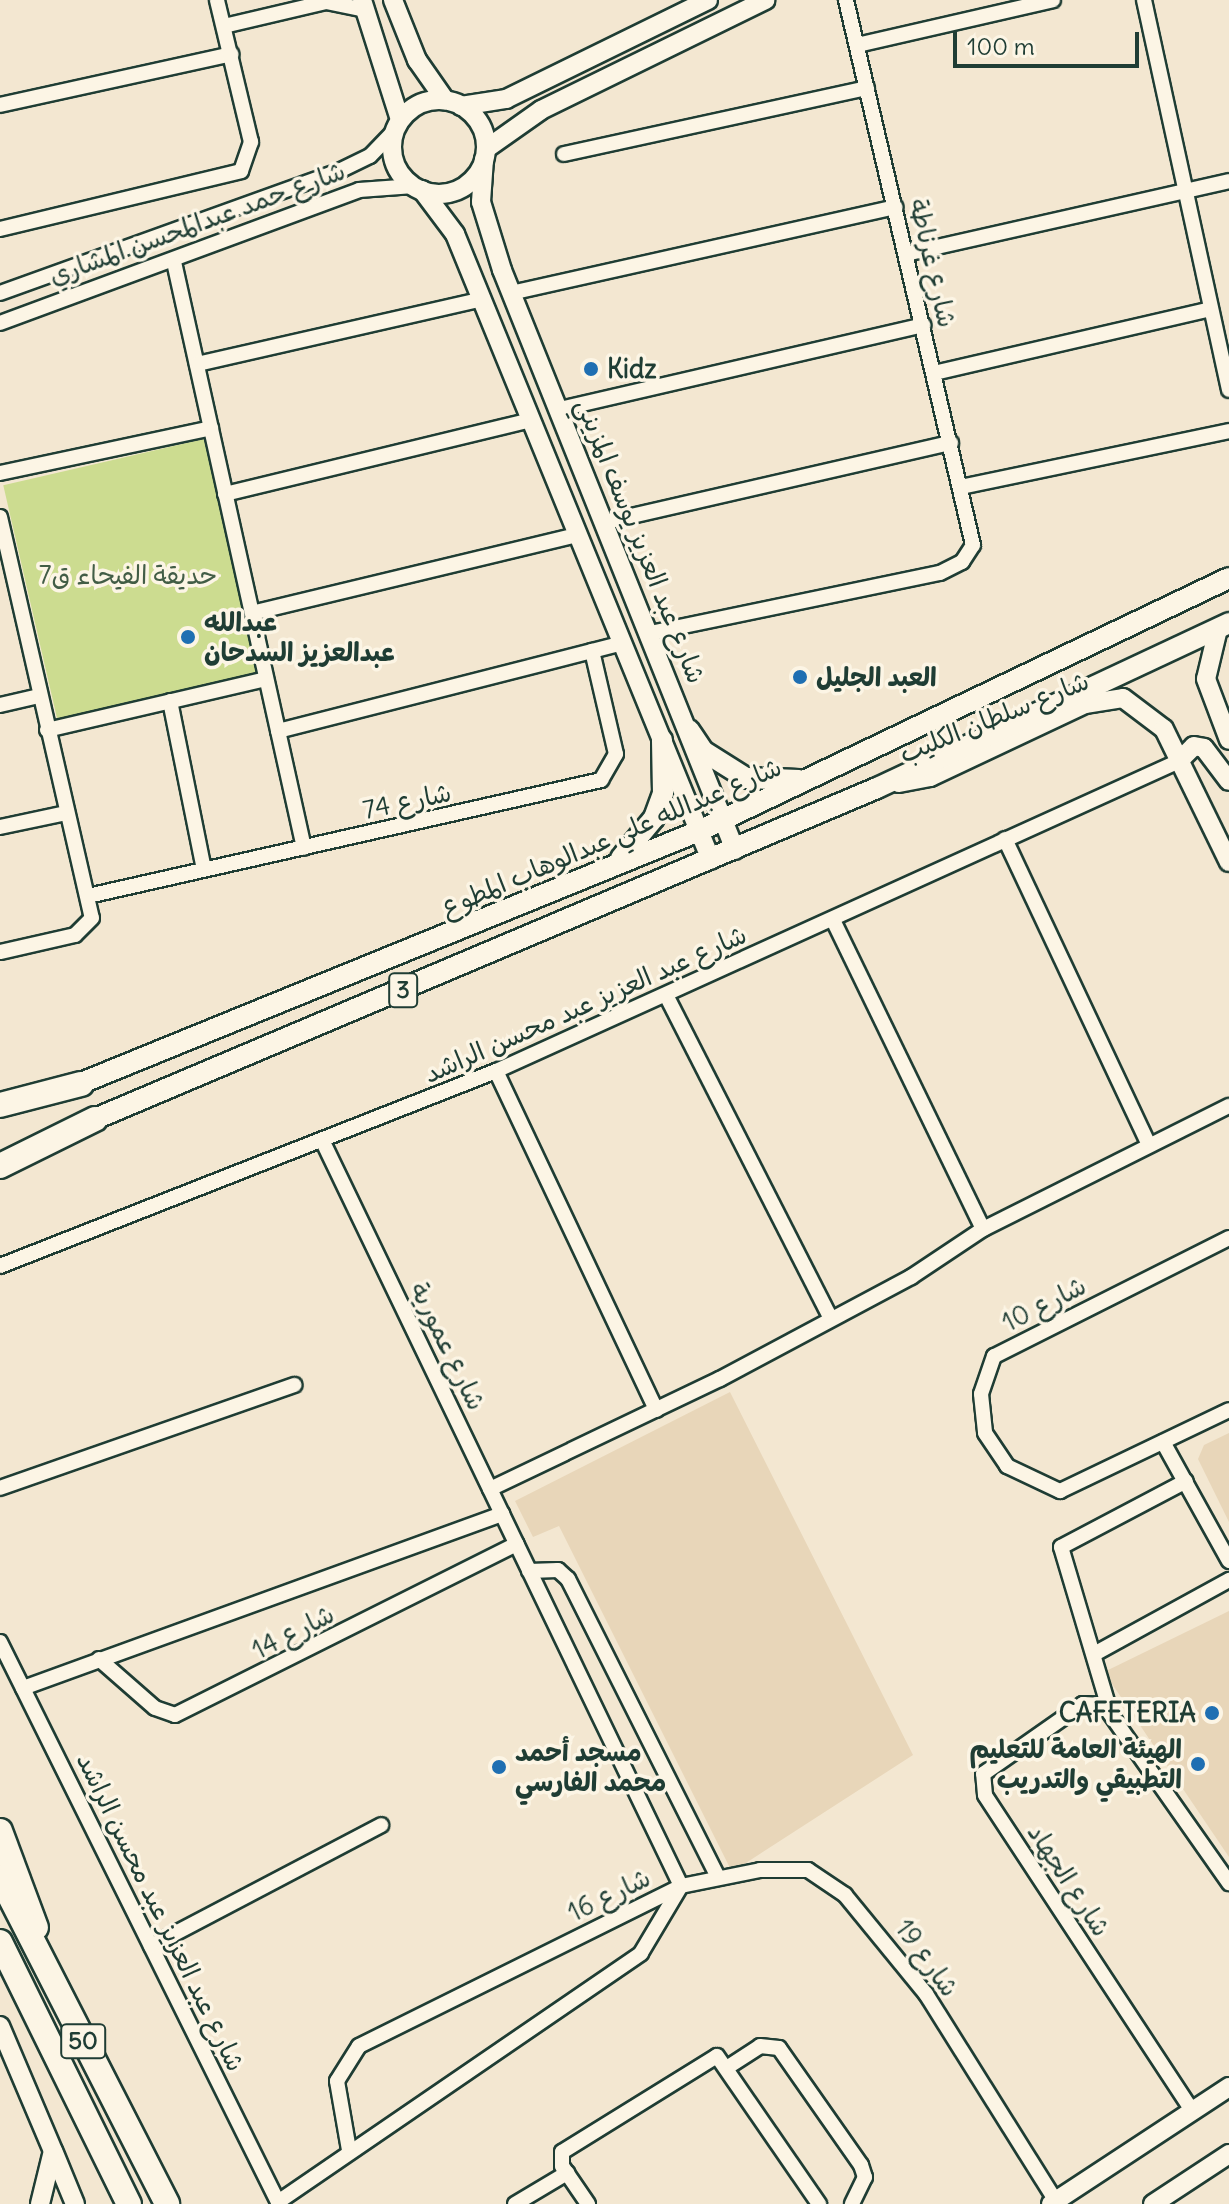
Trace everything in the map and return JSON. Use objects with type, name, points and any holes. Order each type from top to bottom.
[{"type":"highway","points":[[0,1105],[81,1084]]},
{"type":"highway","points":[[0,1166],[95,1119]]},
{"type":"highway","points":[[0,1831],[33,1908],[41,1958]]},
{"type":"highway","name":"50","points":[[0,1877],[168,2204]]},
{"type":"highway","name":"50","points":[[0,1942],[129,2204]]},
{"type":"highway","points":[[0,1981],[66,2106],[102,2151]]},
{"type":"main road","name":"شارع عبدالله علي عبدالوهاب المطوع","points":[[0,1115],[699,831],[822,775],[1229,578]]},
{"type":"main road","name":"3","points":[[0,1153],[95,1119],[735,850],[877,788],[1224,626]]},
{"type":"main road","points":[[689,730],[703,751],[746,778],[822,775]]},
{"type":"main road","points":[[597,873],[639,841],[654,818],[663,793],[662,740]]},
{"type":"street","points":[[0,229],[241,171],[251,142],[217,0]]},
{"type":"street","points":[[393,0],[417,60],[453,103],[477,119],[485,154]]},
{"type":"street","points":[[398,125],[420,104],[506,99],[708,0]]},
{"type":"street","points":[[719,0],[734,16]]},
{"type":"street","points":[[418,188],[460,188],[485,154],[516,123],[766,0]]},
{"type":"street","name":"شارع غرناطة","points":[[650,633],[940,573],[962,562],[973,537],[846,0]]},
{"type":"street","points":[[1144,0],[1229,390]]},
{"type":"street","points":[[224,26],[327,1],[364,5],[398,125],[393,155],[418,188],[446,216],[711,860]]},
{"type":"street","points":[[857,45],[1045,1]]},
{"type":"street","points":[[688,10],[701,17],[701,32]]},
{"type":"street","points":[[0,105],[231,54]]},
{"type":"street","points":[[564,154],[867,88]]},
{"type":"street","points":[[506,99],[505,114],[516,123]]},
{"type":"street","name":"شارع حمد عبدالمحسن المشاري","points":[[0,293],[103,259],[354,164],[398,125]]},
{"type":"street","name":"شارع عبد العزيز يوسف المزيني","points":[[485,154],[481,202],[511,293],[617,550],[735,850]]},
{"type":"street","points":[[354,164],[359,190]]},
{"type":"street","points":[[906,254],[1229,181]]},
{"type":"street","name":"شارع حمد عبدالمحسن المشاري","points":[[0,323],[174,262],[359,190],[418,188]]},
{"type":"street","points":[[511,293],[895,207]]},
{"type":"street","points":[[103,259],[98,275],[113,283]]},
{"type":"street","points":[[174,262],[304,848]]},
{"type":"street","points":[[64,273],[79,280],[74,296]]},
{"type":"street","points":[[197,364],[482,299]]},
{"type":"street","points":[[934,373],[1211,309]]},
{"type":"street","points":[[560,409],[923,325]]},
{"type":"street","points":[[512,373],[519,355],[538,358]]},
{"type":"street","points":[[225,494],[531,420]]},
{"type":"street","points":[[0,473],[211,428]]},
{"type":"street","points":[[961,487],[1229,431]]},
{"type":"street","points":[[605,522],[951,443]]},
{"type":"street","points":[[0,517],[6,578],[39,696],[92,918],[75,935],[0,952]]},
{"type":"street","points":[[252,613],[577,535]]},
{"type":"street","points":[[588,561],[607,569],[617,550]]},
{"type":"street","points":[[1224,626],[1206,679],[1229,740]]},
{"type":"street","points":[[278,731],[622,643]]},
{"type":"street","name":"شارع 74","points":[[88,896],[601,780],[616,754],[592,651]]},
{"type":"street","points":[[47,730],[266,679]]},
{"type":"street","points":[[0,705],[39,696]]},
{"type":"street","name":"شارع سلطان الكليب","points":[[877,788],[930,777],[1106,698],[1139,704],[1153,716],[1179,761],[1229,862]]},
{"type":"street","points":[[170,701],[204,869]]},
{"type":"street","points":[[1179,761],[1194,746],[1204,748],[1229,781]]},
{"type":"street","name":"شارع عبد العزيز عبد محسن الراشد","points":[[0,1266],[323,1142],[496,1071],[667,997],[1179,761]]},
{"type":"street","points":[[0,827],[66,813]]},
{"type":"street","points":[[1005,839],[1148,1143]]},
{"type":"street","points":[[833,920],[983,1229]]},
{"type":"street","points":[[667,997],[831,1319]]},
{"type":"street","points":[[496,1071],[656,1410]]},
{"type":"street","points":[[490,1489],[656,1410],[831,1319],[983,1229],[1148,1143],[1229,1106]]},
{"type":"street","name":"شارع عمورية","points":[[323,1142],[681,1886]]},
{"type":"street","name":"شارع 10","points":[[1229,1238],[994,1356],[985,1374],[981,1414],[990,1442],[1007,1466],[1041,1487],[1060,1491],[1229,1410]]},
{"type":"street","points":[[0,1488],[294,1385]]},
{"type":"street","points":[[1163,1442],[1229,1561]]},
{"type":"street","points":[[1186,1481],[1061,1547],[1096,1653],[1109,1708],[1229,1883]]},
{"type":"street","name":"شارع 14","points":[[23,1688],[502,1514]]},
{"type":"street","name":"شارع 14","points":[[99,1659],[155,1708],[175,1715],[517,1544]]},
{"type":"street","points":[[529,1571],[558,1570],[568,1579],[718,1877]]},
{"type":"street","points":[[1096,1653],[1229,1580]]},
{"type":"street","name":"شارع عبد العزيز عبد محسن الراشد","points":[[0,1642],[279,2203]]},
{"type":"street","name":"شارع الجهاد","points":[[1109,1708],[1083,1704],[988,1767],[981,1785],[1193,2112]]},
{"type":"street","points":[[151,1946],[381,1825]]},
{"type":"street","name":"شارع 19","points":[[681,1886],[718,1877],[808,1870],[845,1895],[926,1994],[1054,2202]]},
{"type":"street","name":"شارع 16","points":[[349,2150],[337,2081],[359,2046],[681,1886]]},
{"type":"street","name":"شارع 16","points":[[279,2203],[349,2150],[641,1953],[681,1886]]},
{"type":"street","points":[[0,2026],[75,2204]]},
{"type":"street","points":[[728,2067],[760,2046],[779,2048],[861,2165],[865,2177],[852,2204]]},
{"type":"street","points":[[588,2204],[560,2161],[566,2148],[710,2058],[728,2067],[819,2204]]},
{"type":"street","points":[[1054,2202],[1229,2087]]},
{"type":"street","points":[[40,2204],[53,2151]]},
{"type":"street","points":[[1153,2204],[1227,2160]]},
{"type":"street","points":[[515,2204],[567,2173]]},
{"type":"shaded area","points":[[730,1392],[913,1755],[732,1872],[559,1526],[533,1537],[515,1501]]},
{"type":"shaded area","points":[[1229,1433],[1229,1522],[1198,1459],[1204,1445]]},
{"type":"shaded area","name":"الهيئة العامة للتعليم التطبيقي والتدريب","points":[[1229,1611],[1229,1857],[1104,1672]]},
{"type":"green space","name":"حديقة الفيحاء ق7","points":[[204,439],[258,673],[57,719],[3,485]]},
{"type":"place","name":"Kidz","points":[[591,369]]},
{"type":"place","name":"عبدالله عبدالعزيز السدحان","points":[[188,637]]},
{"type":"place","name":"العبد الجليل","points":[[800,677]]},
{"type":"place","name":"CAFETERIA","points":[[1212,1713]]},
{"type":"place","name":"الهيئة العامة للتعليم التطبيقي والتدريب","points":[[1198,1764]]},
{"type":"place","name":"مسجد أحمد محمد الفارسي","points":[[499,1767]]}]
